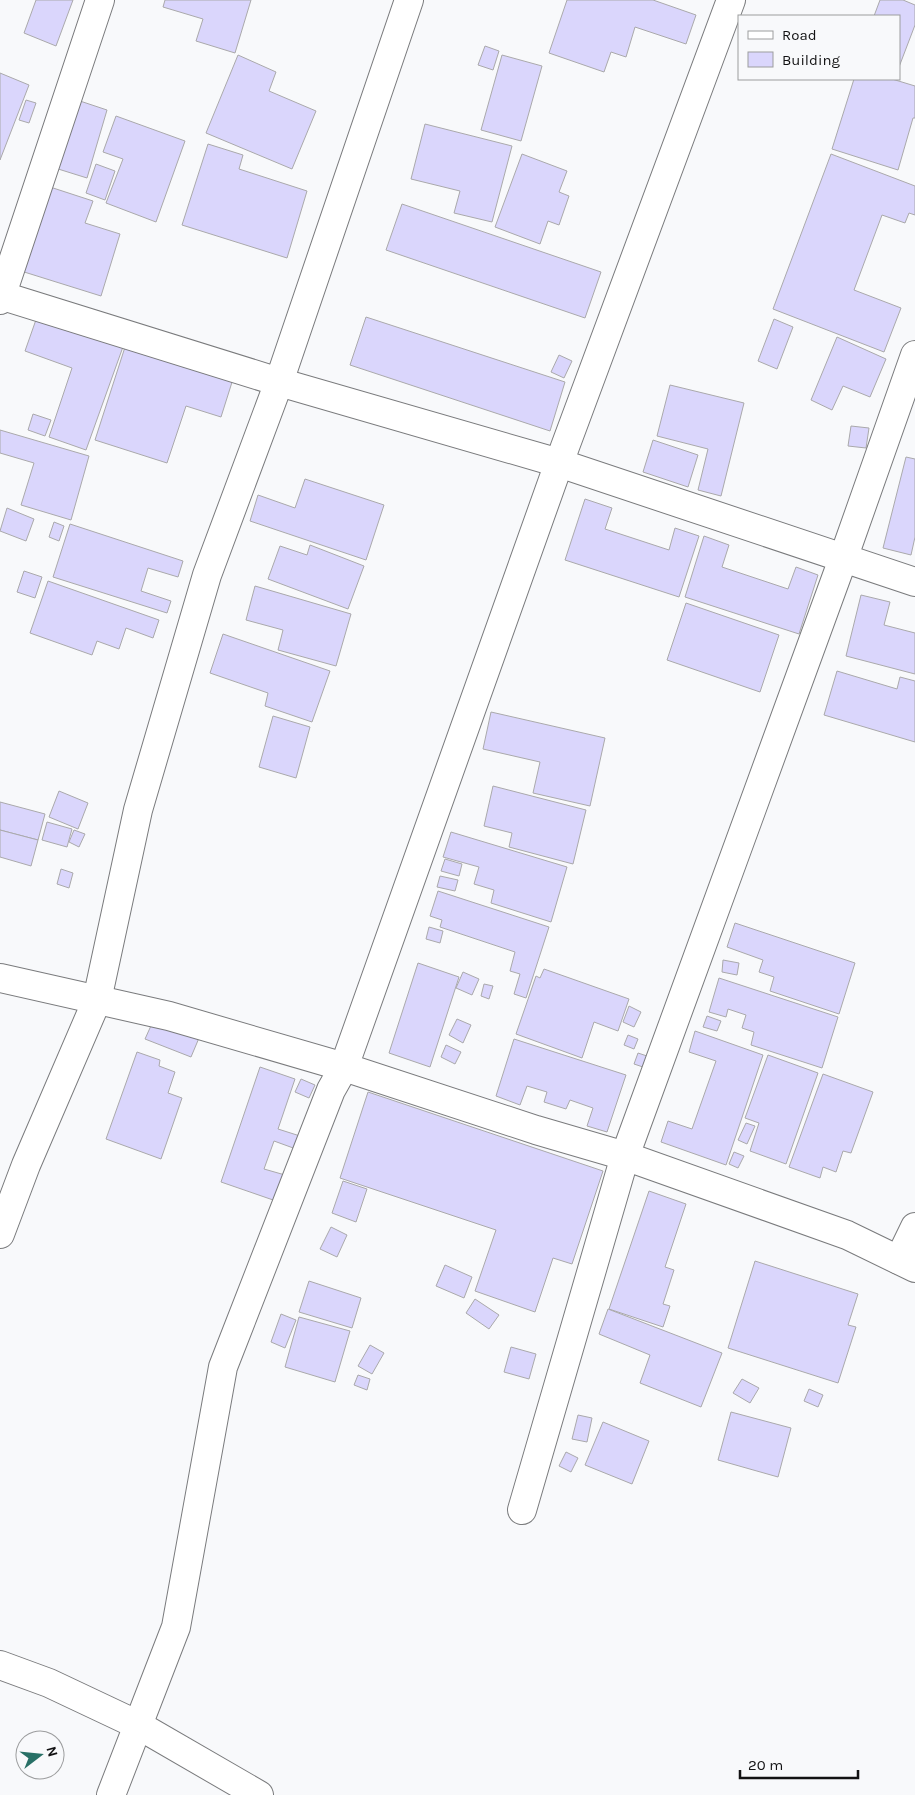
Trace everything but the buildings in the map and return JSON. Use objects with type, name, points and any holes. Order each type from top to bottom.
[{"type":"street","points":[[100,0],[1,297],[279,382],[559,463],[915,582]]},
{"type":"street","points":[[0,1234],[26,1166],[97,1000],[138,810],[207,575],[279,382],[409,0]]},
{"type":"street","points":[[111,1795],[176,1627],[223,1367],[331,1090],[344,1067],[559,463],[732,0]]},
{"type":"street","points":[[522,1510],[624,1156],[843,558],[915,355]]},
{"type":"street","points":[[0,978],[169,1016],[344,1067],[536,1130],[624,1156],[847,1235],[907,1264],[915,1226]]},
{"type":"street","points":[[0,1665],[49,1684],[138,1725],[259,1795]]}]
